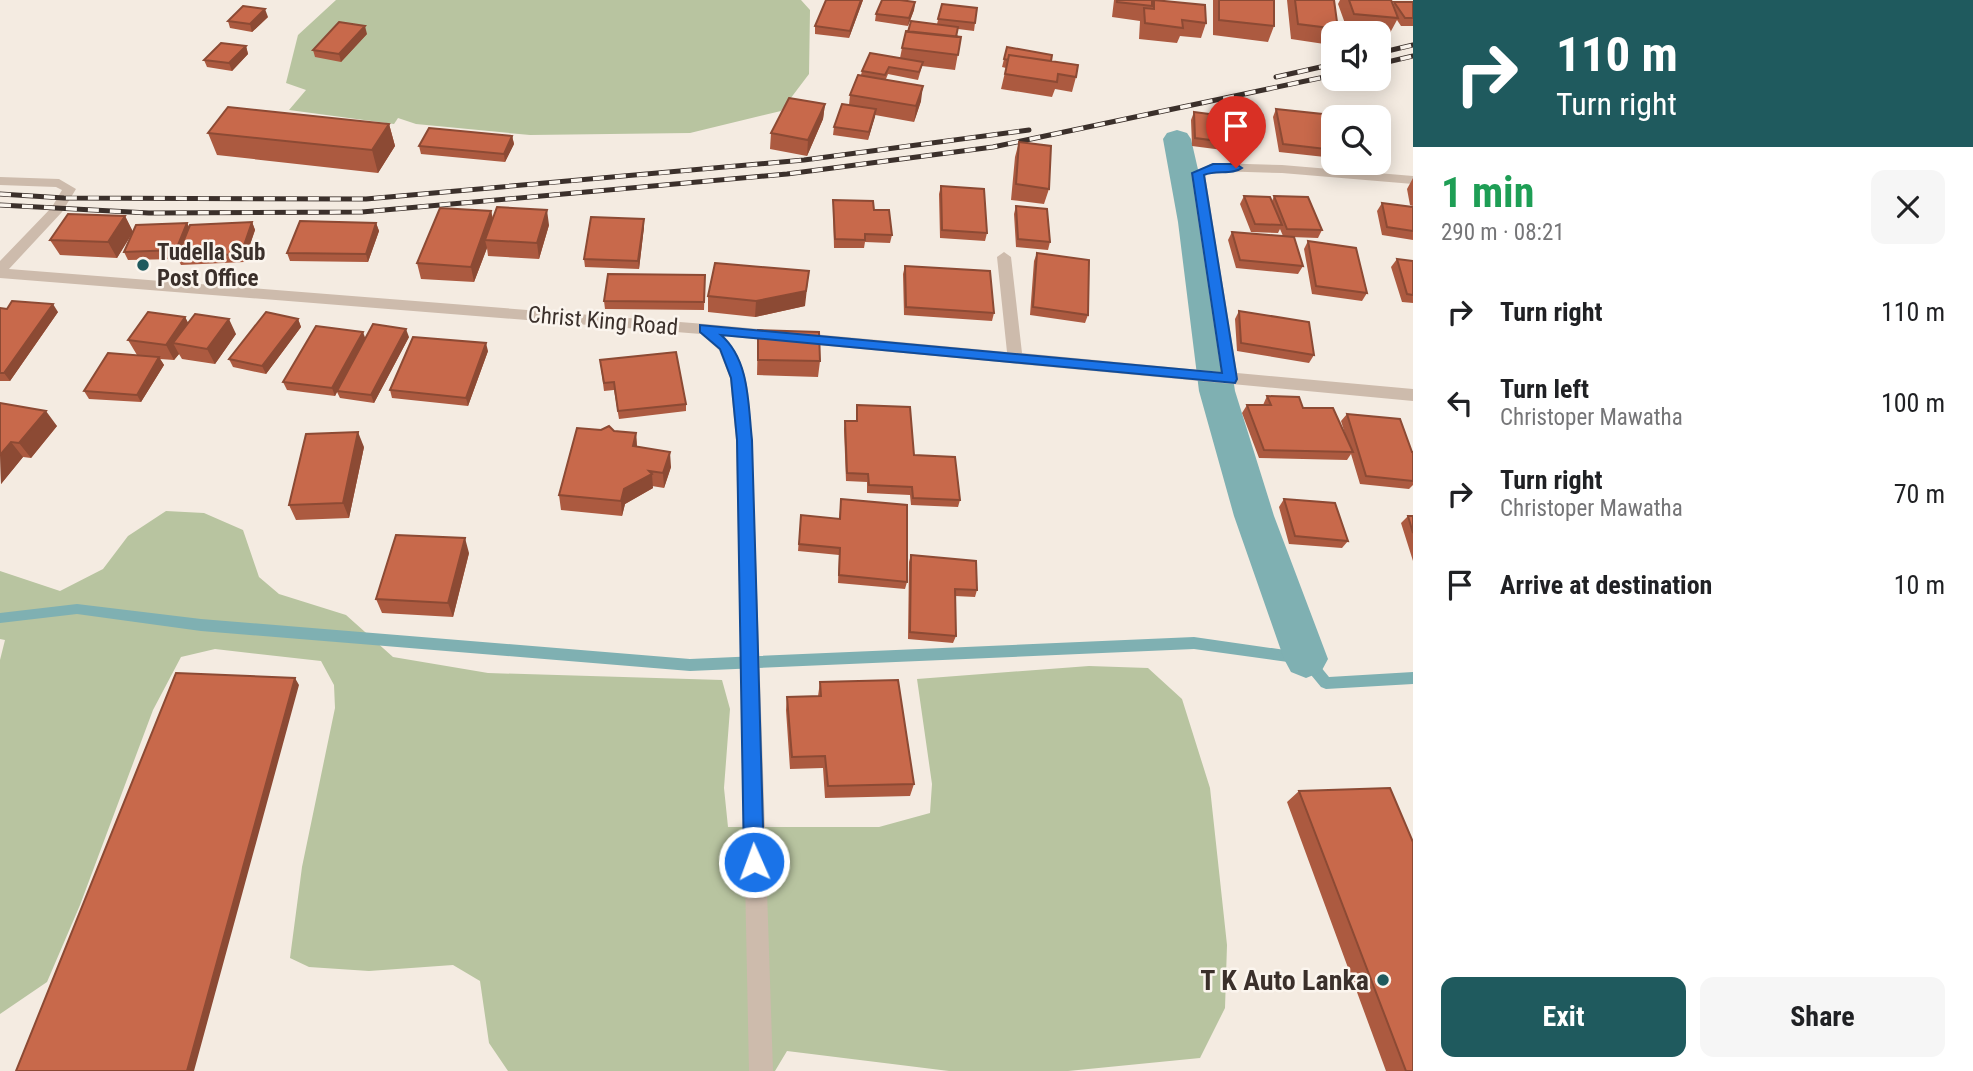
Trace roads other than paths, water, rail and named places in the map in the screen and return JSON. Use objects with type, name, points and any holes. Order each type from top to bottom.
[{"type":"street","points":[[1230,379],[1198,173],[1213,167],[1282,169],[1413,180]]},
{"type":"street","points":[[0,181],[59,183],[69,189],[57,209],[0,271]]},
{"type":"street","points":[[1004,257],[1015,358]]},
{"type":"street","name":"Christ King Road","points":[[0,271],[705,329],[726,347],[738,378],[744,440],[761,1071]]},
{"type":"street","points":[[705,329],[1413,395]]},
{"type":"waterway","points":[[1177,139],[1194,222],[1217,391],[1254,516],[1306,659]]},
{"type":"waterway","points":[[0,618],[77,609],[201,625],[690,665],[1194,643],[1306,659],[1326,683],[1413,678]]},
{"type":"railway","points":[[1391,50],[1413,45]]},
{"type":"railway","points":[[1391,61],[1413,56]]},
{"type":"railway","points":[[1276,77],[1321,67]]},
{"type":"railway","points":[[0,205],[149,213],[362,212],[787,174],[993,147],[1321,78]]},
{"type":"railway","points":[[0,194],[64,198],[366,199],[804,160],[1029,130]]},
{"type":"place","name":"Tudella Sub Post Office","points":[[143,265]]},
{"type":"place","name":"T K Auto Lanka","points":[[1383,980]]}]
